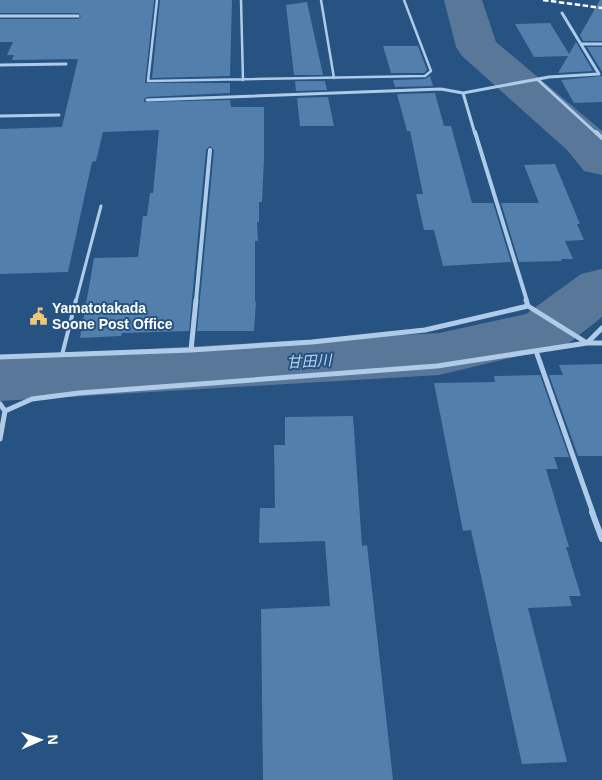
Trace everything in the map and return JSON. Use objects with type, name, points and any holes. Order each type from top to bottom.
[{"type":"street","points":[[147,100],[440,90],[463,93],[537,79],[599,74],[562,13]]},
{"type":"street","points":[[0,16],[78,16]]},
{"type":"street","points":[[582,44],[602,44]]},
{"type":"street","points":[[0,65],[66,64]]},
{"type":"street","points":[[537,79],[602,138]]},
{"type":"street","points":[[463,93],[528,306],[587,343]]},
{"type":"street","points":[[0,116],[58,115]]},
{"type":"street","points":[[191,350],[210,150]]},
{"type":"street","points":[[0,357],[191,350],[312,342],[425,330],[528,306]]},
{"type":"street","points":[[587,343],[602,328]]},
{"type":"street","points":[[6,411],[32,398],[437,366],[587,343],[602,343]]},
{"type":"street","points":[[536,351],[602,539]]},
{"type":"street","points":[[0,404],[6,411]]},
{"type":"street","points":[[0,439],[6,411]]},
{"type":"lane","points":[[157,0],[148,82],[425,76],[431,71],[404,0]]},
{"type":"lane","points":[[241,0],[243,80]]},
{"type":"lane","points":[[321,0],[334,78]]},
{"type":"lane","points":[[62,355],[101,206]]},
{"type":"building","points":[[0,0],[154,0],[145,83],[230,83],[230,93],[147,97],[144,99],[144,102],[230,100],[231,107],[264,107],[262,202],[259,202],[258,241],[255,241],[256,302],[254,331],[197,331],[214,150],[210,146],[206,150],[189,331],[122,333],[121,336],[80,338],[94,258],[138,257],[143,216],[147,216],[150,193],[153,193],[159,130],[103,132],[96,161],[92,162],[68,272],[0,274],[0,129],[62,127],[78,59],[12,60],[14,55],[7,55],[13,42],[0,42],[0,19],[78,19],[81,16],[78,13],[0,13]]},
{"type":"building","points":[[160,0],[232,0],[230,76],[152,78]]},
{"type":"building","points":[[600,0],[602,0],[602,41],[583,41],[580,35]]},
{"type":"building","points":[[307,2],[323,75],[294,75],[286,5]]},
{"type":"building","points":[[550,23],[569,54],[576,42],[593,71],[558,73],[568,56],[534,57],[515,24]]},
{"type":"building","points":[[383,46],[418,46],[427,70],[424,73],[391,73]]},
{"type":"building","points":[[587,47],[602,47],[602,72]]},
{"type":"building","points":[[430,76],[433,86],[395,87],[393,80],[425,79]]},
{"type":"building","points":[[602,76],[602,102],[574,103],[561,80]]},
{"type":"building","points":[[295,81],[325,81],[327,90],[296,91]]},
{"type":"building","points":[[435,93],[444,126],[451,126],[472,203],[493,203],[511,262],[443,266],[434,230],[424,230],[416,194],[423,194],[410,131],[407,131],[397,94]]},
{"type":"building","points":[[328,97],[334,126],[300,126],[297,98]]},
{"type":"building","points":[[555,164],[580,224],[577,224],[584,240],[565,241],[573,259],[519,262],[501,203],[539,203],[524,165]]},
{"type":"building","points":[[602,364],[602,456],[578,456],[549,375],[563,375],[559,365]]},
{"type":"building","points":[[540,375],[569,457],[554,457],[558,469],[546,469],[581,596],[569,596],[572,606],[528,608],[567,762],[522,764],[471,530],[463,531],[434,383],[495,382],[494,376]]},
{"type":"building","points":[[353,416],[362,546],[367,545],[393,780],[263,780],[261,609],[330,606],[325,541],[259,543],[260,508],[275,508],[274,445],[285,445],[285,417]]},
{"type":"waterway","name":"甘田川","points":[[463,0],[477,47],[584,140],[602,160]]},
{"type":"waterway","name":"甘田川","points":[[0,379],[439,354],[546,330],[602,287]]},
{"type":"railway","points":[[543,0],[602,8]]},
{"type":"place","name":"Yamatotakada Soone Post Office","points":[[38,316]]}]
